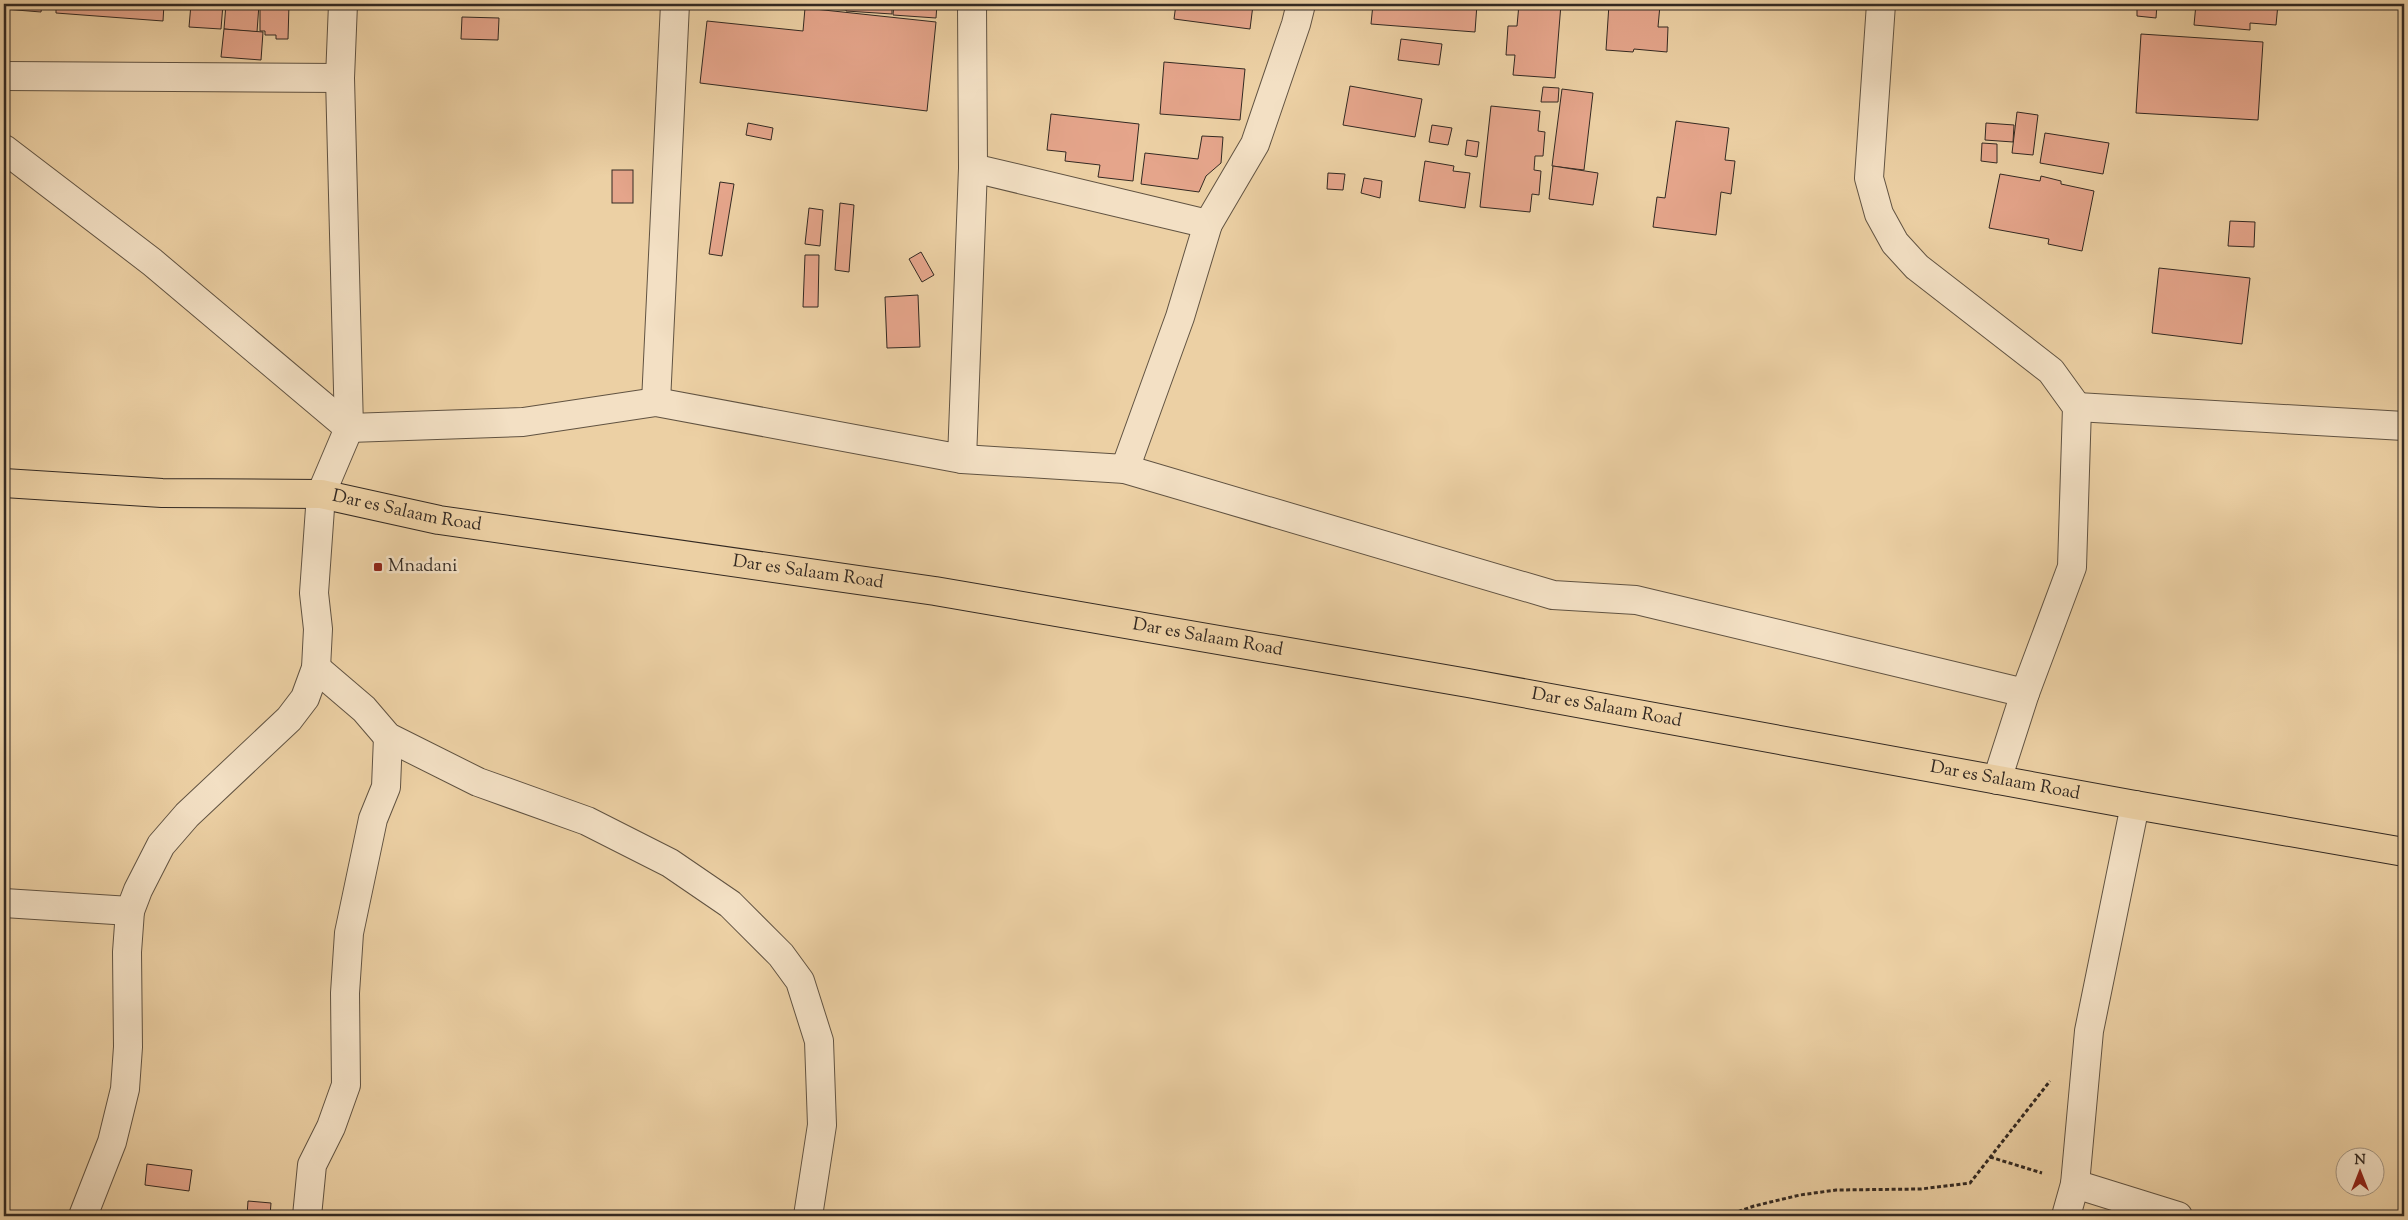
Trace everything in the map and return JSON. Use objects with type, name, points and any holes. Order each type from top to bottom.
[{"type":"highway","name":"Dar es Salaam Road","points":[[4,483],[162,493],[321,494],[439,520],[945,593],[1459,682],[2404,852]]},
{"type":"street","points":[[83,1216],[112,1142],[125,1089],[128,1047],[127,952],[130,911],[141,882],[161,845],[216,786],[289,718],[305,698],[316,668],[318,629],[314,593],[321,494],[350,428],[340,78],[343,4]]},
{"type":"street","points":[[656,402],[675,4]]},
{"type":"street","points":[[962,459],[973,168],[972,4]]},
{"type":"street","points":[[1125,469],[1180,317],[1208,224],[1255,144],[1301,4]]},
{"type":"street","points":[[1881,4],[1869,178],[1879,214],[1895,242],[1917,267],[2051,372],[2077,407],[2072,567],[2025,693],[1997,780]]},
{"type":"street","points":[[4,76],[340,78]]},
{"type":"street","points":[[4,149],[152,262],[350,428],[523,422],[656,402],[962,459],[1125,469],[1553,595],[1636,600],[2025,693]]},
{"type":"street","points":[[973,168],[1208,224]]},
{"type":"street","points":[[2077,407],[2404,426]]},
{"type":"street","points":[[316,668],[364,709],[388,737],[478,782],[587,822],[670,863],[730,904],[781,955],[800,981],[819,1041],[822,1124],[808,1216]]},
{"type":"street","points":[[307,1216],[312,1165],[331,1127],[346,1086],[344,993],[349,933],[373,819],[386,787],[388,737]]},
{"type":"street","points":[[2066,1216],[2076,1184],[2089,1031],[2135,805]]},
{"type":"street","points":[[4,903],[130,911]]},
{"type":"street","points":[[2076,1184],[2178,1216]]},
{"type":"path","points":[[1726,1216],[1754,1206],[1800,1195],[1836,1190],[1921,1189],[1970,1183],[2054,1075]]},
{"type":"path","points":[[1990,1157],[2076,1184]]},
{"type":"building","points":[[4,4],[42,4],[41,12],[4,9]]},
{"type":"building","points":[[56,4],[164,4],[163,21],[56,13]]},
{"type":"building","points":[[191,4],[223,4],[221,29],[189,27]]},
{"type":"building","points":[[226,4],[259,4],[257,32],[224,29]]},
{"type":"building","points":[[260,4],[289,4],[288,39],[276,39],[276,35],[265,35],[265,31],[260,31]]},
{"type":"building","points":[[805,4],[846,4],[846,10],[805,8]]},
{"type":"building","points":[[847,4],[892,4],[892,14],[846,11]]},
{"type":"building","points":[[894,4],[937,4],[936,18],[893,15]]},
{"type":"building","points":[[1176,4],[1253,5],[1250,29],[1174,19]]},
{"type":"building","points":[[1373,4],[1477,4],[1475,32],[1371,24]]},
{"type":"building","points":[[1519,4],[1561,4],[1555,78],[1513,75],[1515,55],[1506,55],[1508,26],[1517,26]]},
{"type":"building","points":[[1609,4],[1663,4],[1660,5],[1658,27],[1668,27],[1667,52],[1634,49],[1633,52],[1606,50]]},
{"type":"building","points":[[1915,4],[1992,4],[1992,7]]},
{"type":"building","points":[[2137,4],[2157,4],[2156,18],[2137,16]]},
{"type":"building","points":[[2196,4],[2278,4],[2276,25],[2250,23],[2250,30],[2194,25]]},
{"type":"building","points":[[805,8],[936,22],[927,111],[700,83],[707,21],[803,31]]},
{"type":"building","points":[[462,17],[499,18],[498,40],[461,39]]},
{"type":"building","points":[[224,29],[263,32],[261,60],[221,57]]},
{"type":"building","points":[[2141,34],[2263,42],[2258,120],[2136,113]]},
{"type":"building","points":[[1401,39],[1442,44],[1439,65],[1398,60]]},
{"type":"building","points":[[1164,62],[1245,69],[1240,120],[1160,114]]},
{"type":"building","points":[[1350,86],[1422,99],[1415,137],[1343,125]]},
{"type":"building","points":[[1543,87],[1559,88],[1558,102],[1541,102]]},
{"type":"building","points":[[1562,89],[1593,93],[1584,170],[1552,166]]},
{"type":"building","points":[[1491,106],[1540,111],[1538,131],[1545,132],[1543,156],[1535,156],[1534,170],[1541,171],[1539,195],[1532,194],[1530,212],[1480,207]]},
{"type":"building","points":[[2017,112],[2038,115],[2033,155],[2012,153]]},
{"type":"building","points":[[1051,114],[1139,124],[1133,181],[1098,177],[1100,165],[1065,161],[1066,152],[1047,150]]},
{"type":"building","points":[[1676,121],[1729,128],[1725,160],[1735,161],[1731,194],[1721,192],[1716,235],[1653,227],[1657,197],[1665,198]]},
{"type":"building","points":[[748,123],[773,128],[771,140],[746,135]]},
{"type":"building","points":[[1986,123],[2014,125],[2013,142],[1985,140]]},
{"type":"building","points":[[1432,125],[1452,128],[1448,145],[1429,142]]},
{"type":"building","points":[[2045,133],[2109,143],[2103,174],[2040,163]]},
{"type":"building","points":[[1202,136],[1223,137],[1221,163],[1206,176],[1199,192],[1141,184],[1145,153],[1198,159]]},
{"type":"building","points":[[1467,140],[1479,142],[1477,157],[1465,155]]},
{"type":"building","points":[[1982,143],[1997,144],[1997,163],[1981,161]]},
{"type":"building","points":[[1425,161],[1454,166],[1453,171],[1470,173],[1465,208],[1419,201]]},
{"type":"building","points":[[1553,166],[1598,173],[1593,205],[1549,199]]},
{"type":"building","points":[[612,170],[633,170],[633,203],[612,203]]},
{"type":"building","points":[[1328,173],[1345,174],[1343,190],[1327,189]]},
{"type":"building","points":[[2000,174],[2040,181],[2041,176],[2061,181],[2061,184],[2094,191],[2082,251],[2048,244],[2049,239],[1989,228]]},
{"type":"building","points":[[1364,178],[1382,181],[1380,198],[1361,193]]},
{"type":"building","points":[[720,182],[734,184],[722,256],[709,254]]},
{"type":"building","points":[[840,203],[854,205],[849,272],[835,270]]},
{"type":"building","points":[[809,208],[823,210],[820,246],[805,244]]},
{"type":"building","points":[[2230,221],[2255,222],[2254,247],[2228,246]]},
{"type":"building","points":[[921,252],[934,275],[922,282],[909,259]]},
{"type":"building","points":[[805,255],[819,255],[818,307],[803,307]]},
{"type":"building","points":[[2159,268],[2250,278],[2242,344],[2152,333]]},
{"type":"building","points":[[918,295],[920,347],[887,348],[885,297]]},
{"type":"building","points":[[147,1164],[192,1170],[189,1191],[145,1185]]},
{"type":"building","points":[[4,1198],[7,1198],[5,1216],[4,1216]]},
{"type":"building","points":[[248,1201],[271,1203],[270,1216],[247,1216]]},
{"type":"place","name":"Mnadani","points":[[378,567]]}]
